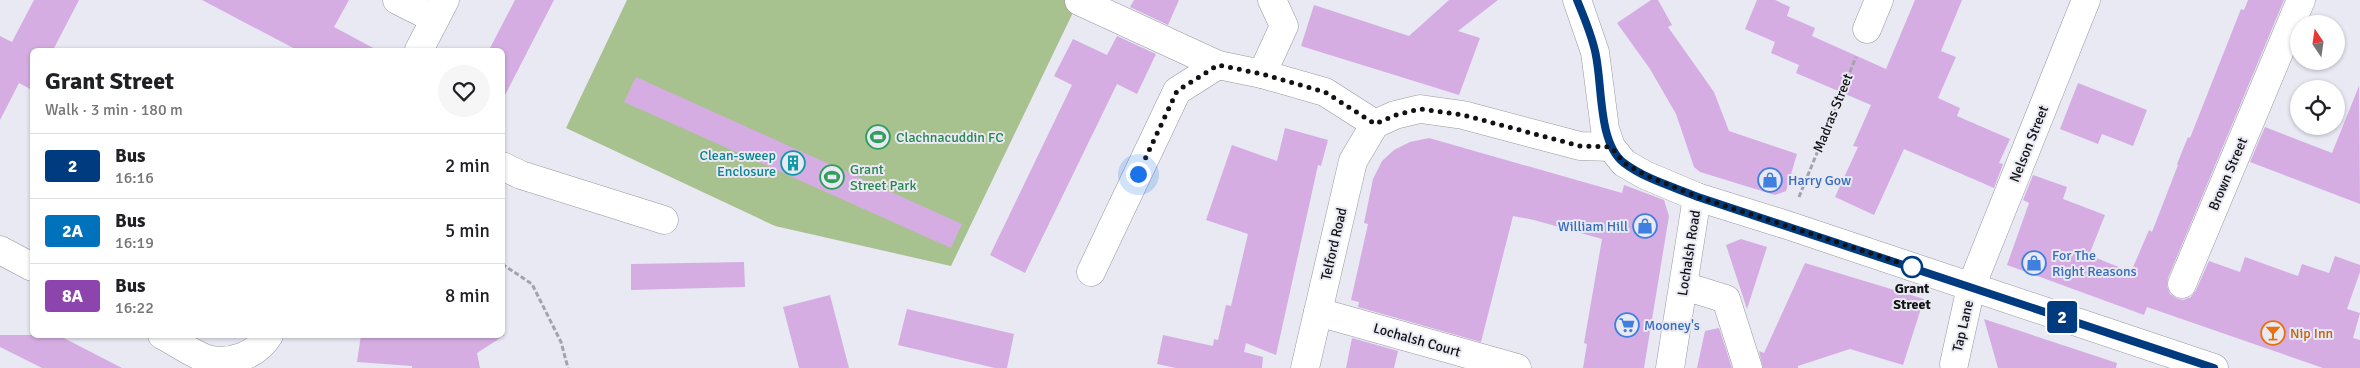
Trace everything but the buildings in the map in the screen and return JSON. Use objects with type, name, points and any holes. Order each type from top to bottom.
[{"type":"street","points":[[397,0],[440,10],[420,48]]},
{"type":"street","points":[[1262,74],[1284,26],[1272,0]]},
{"type":"street","points":[[1577,0],[1595,52],[1605,129],[1611,147],[1624,163],[1645,175],[1698,197],[2214,368]]},
{"type":"street","points":[[1867,29],[1878,0]]},
{"type":"street","name":"Nelson Street","points":[[1972,287],[2086,0]]},
{"type":"street","name":"Brown Street","points":[[2182,284],[2301,0]]},
{"type":"street","points":[[1079,1],[1218,65],[1262,74],[1325,92],[1375,124],[1396,115],[1420,109],[1463,115],[1580,146],[1611,147]]},
{"type":"street","points":[[1091,272],[1177,91],[1218,65]]},
{"type":"street","name":"Telford Road","points":[[1305,368],[1353,161],[1375,124]]},
{"type":"street","points":[[505,167],[521,175],[664,220]]},
{"type":"street","name":"Lochalsh Road","points":[[1670,368],[1698,197]]},
{"type":"street","points":[[0,250],[30,266]]},
{"type":"street","points":[[1684,286],[1726,298],[1748,368]]},
{"type":"street","name":"Tap Lane","points":[[1954,364],[1972,287]]},
{"type":"street","name":"Lochalsh Court","points":[[1318,312],[1517,368]]},
{"type":"street","points":[[168,338],[207,358],[244,363],[266,338]]},
{"type":"path","name":"Madras Street","points":[[1787,225],[1867,29]]},
{"type":"path","points":[[505,266],[532,284],[561,342],[568,368]]},
{"type":"green space","name":"Grant Street Park","points":[[627,0],[1079,0],[951,266],[775,226],[566,128]]},
{"type":"bus line","name":"2","points":[[1577,0],[1595,52],[1604,109],[1605,129],[1611,147],[1624,163],[1645,175],[1698,197],[2214,368]]},
{"type":"place","name":"Clachnacuddin FC","points":[[878,137]]},
{"type":"place","name":"Clean-sweep Enclosure","points":[[793,163]]},
{"type":"place","name":"Grant Street Park","points":[[832,177]]},
{"type":"place","name":"Harry Gow","points":[[1770,180]]},
{"type":"place","name":"William Hill","points":[[1645,226]]},
{"type":"place","name":"For The Right Reasons","points":[[2034,263]]},
{"type":"place","name":"Grant Street","points":[[1912,267]]},
{"type":"place","name":"Mooney's","points":[[1627,325]]},
{"type":"place","name":"Nip Inn","points":[[2273,333]]},
{"type":"route","points":[[1138,174],[1177,91],[1218,65],[1262,74],[1325,92],[1375,124],[1396,115],[1420,109],[1463,115],[1580,146],[1611,147],[1624,163],[1645,175],[1698,197],[1916,268],[1912,267]]}]
